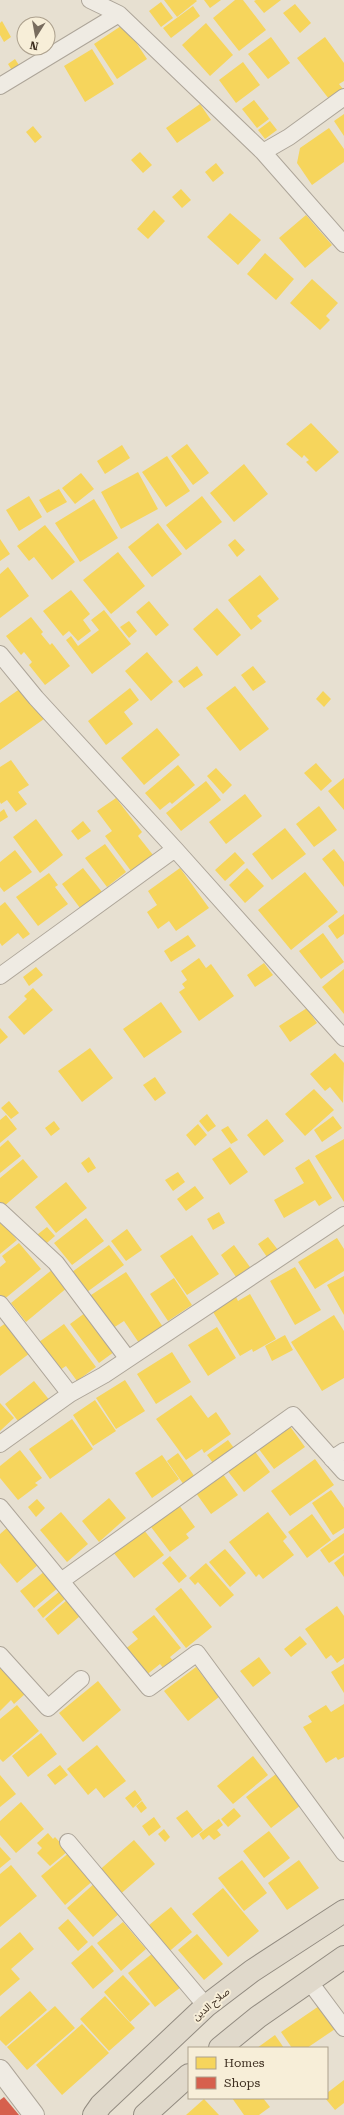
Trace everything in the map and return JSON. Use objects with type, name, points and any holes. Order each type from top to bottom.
[{"type":"highway","name":"صلاح الدين","points":[[94,2115],[101,2105],[206,2006],[252,1971],[344,1911]]},
{"type":"highway","points":[[221,2047],[258,2017],[344,1957]]},
{"type":"highway","points":[[145,2115],[188,2076]]},
{"type":"street","points":[[90,0],[119,14],[263,152],[344,244]]},
{"type":"street","points":[[0,86],[119,14]]},
{"type":"street","points":[[263,152],[289,137],[344,97]]},
{"type":"street","points":[[0,654],[36,698],[175,849],[344,1038]]},
{"type":"street","points":[[0,976],[175,849]]},
{"type":"street","points":[[0,1211],[56,1263],[128,1359]]},
{"type":"street","points":[[0,1444],[70,1394],[128,1359],[344,1216]]},
{"type":"street","points":[[0,1304],[70,1394]]},
{"type":"street","points":[[61,1581],[293,1415],[338,1455],[344,1472]]},
{"type":"street","points":[[0,1507],[149,1688],[198,1653],[344,1853]]},
{"type":"street","points":[[0,1655],[48,1708],[81,1679]]},
{"type":"street","points":[[68,1842],[206,2006]]},
{"type":"street","points":[[309,1981],[344,2028]]},
{"type":"street","points":[[0,2070],[34,2115]]},
{"type":"building: Homes","points":[[164,0],[196,0],[197,1],[177,17]]},
{"type":"building: Homes","points":[[204,0],[221,0],[210,8]]},
{"type":"building: Homes","points":[[235,0],[243,0],[266,30],[239,51],[213,18]]},
{"type":"building: Homes","points":[[281,0],[264,13],[254,1]]},
{"type":"building: Homes","points":[[161,2],[173,18],[161,27],[149,11]]},
{"type":"building: Homes","points":[[295,4],[311,23],[300,33],[283,13]]},
{"type":"building: Homes","points":[[193,6],[200,16],[171,38],[163,28]]},
{"type":"building: Homes","points":[[2,21],[11,37],[4,42],[0,35],[0,23]]},
{"type":"building: Homes","points":[[206,23],[233,55],[210,76],[182,45]]},
{"type":"building: Homes","points":[[124,24],[147,59],[117,79],[94,44]]},
{"type":"building: Homes","points":[[271,37],[290,63],[268,79],[248,54]]},
{"type":"building: Homes","points":[[325,37],[344,63],[344,81],[339,84],[343,89],[329,99],[297,58]]},
{"type":"building: Homes","points":[[92,49],[114,84],[85,102],[64,66]]},
{"type":"building: Homes","points":[[15,59],[24,73],[16,77],[8,64]]},
{"type":"building: Homes","points":[[243,62],[260,85],[236,103],[219,80]]},
{"type":"building: Homes","points":[[254,100],[269,119],[257,128],[242,109]]},
{"type":"building: Homes","points":[[200,104],[211,120],[177,143],[166,128]]},
{"type":"building: Homes","points":[[344,114],[344,136],[334,121]]},
{"type":"building: Homes","points":[[270,121],[277,130],[265,139],[258,130]]},
{"type":"building: Homes","points":[[33,126],[42,137],[35,143],[26,132]]},
{"type":"building: Homes","points":[[329,128],[344,149],[344,162],[312,185],[297,163],[300,148]]},
{"type":"building: Homes","points":[[140,152],[152,165],[143,173],[131,160]]},
{"type":"building: Homes","points":[[216,163],[224,173],[213,182],[205,172]]},
{"type":"building: Homes","points":[[181,189],[191,200],[182,208],[172,197]]},
{"type":"building: Homes","points":[[154,210],[165,221],[148,239],[137,229]]},
{"type":"building: Homes","points":[[230,213],[261,240],[238,265],[207,237]]},
{"type":"building: Homes","points":[[306,215],[332,245],[305,268],[279,238]]},
{"type":"building: Homes","points":[[265,253],[294,279],[276,300],[247,274]]},
{"type":"building: Homes","points":[[312,279],[338,303],[326,316],[330,320],[320,330],[290,303]]},
{"type":"building: Homes","points":[[311,423],[339,452],[316,472],[306,462],[309,460],[304,455],[302,458],[286,444]]},
{"type":"building: Homes","points":[[187,444],[209,473],[193,485],[171,456]]},
{"type":"building: Homes","points":[[122,445],[130,458],[105,474],[97,461]]},
{"type":"building: Homes","points":[[167,456],[190,491],[166,507],[142,472]]},
{"type":"building: Homes","points":[[244,464],[268,494],[234,522],[210,493]]},
{"type":"building: Homes","points":[[138,472],[158,509],[121,529],[101,492]]},
{"type":"building: Homes","points":[[81,473],[94,489],[75,504],[62,488]]},
{"type":"building: Homes","points":[[59,489],[67,502],[47,513],[39,500]]},
{"type":"building: Homes","points":[[29,496],[42,517],[19,531],[6,510]]},
{"type":"building: Homes","points":[[202,496],[222,522],[186,550],[166,525]]},
{"type":"building: Homes","points":[[94,499],[118,538],[80,562],[55,523]]},
{"type":"building: Homes","points":[[158,523],[182,554],[152,577],[128,547]]},
{"type":"building: Homes","points":[[45,525],[75,562],[52,580],[34,557],[29,561],[17,546]]},
{"type":"building: Homes","points":[[0,539],[10,554],[0,561]]},
{"type":"building: Homes","points":[[235,539],[245,550],[237,557],[228,545]]},
{"type":"building: Homes","points":[[118,552],[145,586],[111,614],[83,580]]},
{"type":"building: Homes","points":[[8,567],[29,596],[0,618],[0,574]]},
{"type":"building: Homes","points":[[260,575],[279,599],[257,616],[262,621],[251,630],[228,600]]},
{"type":"building: Homes","points":[[71,590],[90,614],[83,620],[91,631],[78,641],[69,631],[63,636],[43,611]]},
{"type":"building: Homes","points":[[149,601],[169,625],[156,636],[136,612]]},
{"type":"building: Homes","points":[[217,608],[241,635],[217,656],[193,629]]},
{"type":"building: Homes","points":[[104,610],[131,644],[92,674],[66,640],[71,636],[78,646],[99,630],[91,620]]},
{"type":"building: Homes","points":[[31,617],[43,632],[41,634],[50,645],[52,643],[70,666],[45,685],[29,665],[32,662],[24,652],[21,655],[6,636]]},
{"type":"building: Homes","points":[[129,621],[137,631],[129,638],[120,627]]},
{"type":"building: Homes","points":[[147,652],[173,682],[151,701],[125,671]]},
{"type":"building: Homes","points":[[197,666],[203,675],[184,688],[178,681]]},
{"type":"building: Homes","points":[[253,666],[266,682],[253,691],[241,675]]},
{"type":"building: Homes","points":[[235,686],[269,729],[240,751],[206,708]]},
{"type":"building: Homes","points":[[21,688],[44,719],[0,750],[0,703]]},
{"type":"building: Homes","points":[[130,688],[139,700],[124,712],[133,724],[106,745],[88,721]]},
{"type":"building: Homes","points":[[323,691],[331,699],[324,707],[316,699]]},
{"type":"building: Homes","points":[[157,728],[180,755],[144,785],[121,758]]},
{"type":"building: Homes","points":[[11,760],[29,785],[18,792],[27,804],[16,812],[7,800],[1,804],[0,802],[0,767]]},
{"type":"building: Homes","points":[[316,763],[332,781],[321,791],[304,773]]},
{"type":"building: Homes","points":[[178,765],[195,785],[172,804],[170,802],[160,810],[145,793]]},
{"type":"building: Homes","points":[[216,768],[232,785],[223,794],[207,776]]},
{"type":"building: Homes","points":[[344,778],[344,810],[328,791]]},
{"type":"building: Homes","points":[[206,781],[221,800],[181,831],[166,813]]},
{"type":"building: Homes","points":[[245,794],[262,816],[226,844],[209,822]]},
{"type":"building: Homes","points":[[116,798],[142,832],[138,836],[153,855],[131,871],[105,836],[112,831],[97,811]]},
{"type":"building: Homes","points":[[319,806],[337,830],[314,847],[296,824]]},
{"type":"building: Homes","points":[[4,809],[8,817],[0,822],[0,812]]},
{"type":"building: Homes","points":[[36,819],[63,855],[40,873],[13,837]]},
{"type":"building: Homes","points":[[83,821],[91,831],[78,840],[71,831]]},
{"type":"building: Homes","points":[[285,828],[306,854],[272,880],[252,854]]},
{"type":"building: Homes","points":[[105,844],[126,872],[107,887],[85,858]]},
{"type":"building: Homes","points":[[334,849],[344,862],[344,887],[322,859]]},
{"type":"building: Homes","points":[[15,850],[32,872],[4,892],[0,887],[0,862]]},
{"type":"building: Homes","points":[[235,852],[245,863],[225,881],[215,870]]},
{"type":"building: Homes","points":[[83,868],[102,892],[80,908],[62,884]]},
{"type":"building: Homes","points":[[180,868],[209,908],[176,931],[169,921],[158,929],[147,912],[157,905],[148,891]]},
{"type":"building: Homes","points":[[247,868],[264,886],[245,903],[229,885]]},
{"type":"building: Homes","points":[[305,872],[338,912],[291,950],[258,910]]},
{"type":"building: Homes","points":[[49,873],[58,885],[55,887],[68,904],[38,926],[16,897]]},
{"type":"building: Homes","points":[[5,902],[30,934],[23,939],[18,933],[2,946],[0,943],[0,906]]},
{"type":"building: Homes","points":[[344,914],[344,934],[337,939],[328,926]]},
{"type":"building: Homes","points":[[323,933],[344,962],[321,979],[299,951]]},
{"type":"building: Homes","points":[[188,935],[196,946],[171,962],[164,951]]},
{"type":"building: Homes","points":[[199,958],[206,968],[211,964],[234,996],[199,1021],[179,992],[185,988],[182,984],[187,980],[181,971]]},
{"type":"building: Homes","points":[[264,963],[273,975],[255,987],[247,975]]},
{"type":"building: Homes","points":[[36,967],[43,975],[29,986],[23,977]]},
{"type":"building: Homes","points":[[344,969],[344,1014],[322,987]]},
{"type":"building: Homes","points":[[33,988],[53,1010],[24,1035],[8,1017],[27,999],[24,996]]},
{"type":"building: Homes","points":[[161,1002],[182,1032],[144,1058],[123,1029]]},
{"type":"building: Homes","points":[[307,1008],[317,1023],[290,1042],[279,1026]]},
{"type":"building: Homes","points":[[0,1028],[8,1037],[0,1044]]},
{"type":"building: Homes","points":[[90,1048],[113,1078],[82,1102],[58,1071]]},
{"type":"building: Homes","points":[[335,1053],[344,1063],[343,1103],[330,1087],[325,1091],[310,1074]]},
{"type":"building: Homes","points":[[155,1077],[166,1093],[155,1101],[143,1085]]},
{"type":"building: Homes","points":[[314,1089],[334,1110],[305,1136],[285,1114]]},
{"type":"building: Homes","points":[[9,1101],[19,1113],[11,1119],[1,1108]]},
{"type":"building: Homes","points":[[207,1114],[216,1126],[208,1132],[199,1121]]},
{"type":"building: Homes","points":[[6,1115],[17,1129],[0,1143],[0,1120]]},
{"type":"building: Homes","points":[[333,1116],[342,1128],[322,1142],[314,1130]]},
{"type":"building: Homes","points":[[267,1119],[284,1141],[264,1156],[247,1135]]},
{"type":"building: Homes","points":[[54,1121],[60,1129],[51,1136],[45,1128]]},
{"type":"building: Homes","points":[[198,1124],[207,1135],[195,1146],[186,1135]]},
{"type":"building: Homes","points":[[228,1126],[238,1140],[231,1144],[221,1130]]},
{"type":"building: Homes","points":[[344,1139],[344,1202],[315,1156]]},
{"type":"building: Homes","points":[[8,1140],[21,1156],[0,1173],[0,1147]]},
{"type":"building: Homes","points":[[230,1147],[248,1172],[230,1185],[212,1159]]},
{"type":"building: Homes","points":[[89,1157],[96,1168],[88,1173],[81,1163]]},
{"type":"building: Homes","points":[[23,1159],[38,1177],[3,1207],[0,1204],[0,1178]]},
{"type":"building: Homes","points":[[309,1159],[332,1198],[319,1206],[315,1200],[284,1218],[274,1200],[304,1183],[295,1168]]},
{"type":"building: Homes","points":[[178,1172],[185,1182],[173,1191],[165,1180]]},
{"type":"building: Homes","points":[[66,1182],[87,1208],[56,1233],[35,1207]]},
{"type":"building: Homes","points":[[195,1186],[204,1198],[186,1211],[177,1199]]},
{"type":"building: Homes","points":[[219,1212],[225,1223],[213,1230],[207,1219]]},
{"type":"building: Homes","points":[[86,1218],[104,1241],[72,1265],[54,1243]]},
{"type":"building: Homes","points":[[0,1220],[17,1240],[0,1254]]},
{"type":"building: Homes","points":[[47,1227],[55,1236],[41,1248],[33,1238]]},
{"type":"building: Homes","points":[[127,1229],[142,1250],[126,1261],[111,1241]]},
{"type":"building: Homes","points":[[192,1235],[219,1274],[187,1295],[160,1256]]},
{"type":"building: Homes","points":[[268,1237],[278,1250],[267,1257],[258,1244]]},
{"type":"building: Homes","points":[[337,1238],[344,1249],[344,1271],[315,1289],[298,1262]]},
{"type":"building: Homes","points":[[19,1243],[41,1269],[2,1301],[0,1299],[0,1267],[6,1262],[2,1256]]},
{"type":"building: Homes","points":[[109,1245],[124,1265],[87,1292],[72,1272]]},
{"type":"building: Homes","points":[[234,1245],[250,1267],[236,1277],[221,1255]]},
{"type":"building: Homes","points":[[295,1267],[321,1310],[295,1325],[270,1281]]},
{"type":"building: Homes","points":[[53,1269],[68,1287],[26,1322],[11,1303]]},
{"type":"building: Homes","points":[[126,1272],[163,1327],[139,1343],[124,1321],[110,1330],[88,1297]]},
{"type":"building: Homes","points":[[344,1276],[344,1315],[327,1285]]},
{"type":"building: Homes","points":[[174,1278],[192,1305],[168,1321],[150,1294]]},
{"type":"building: Homes","points":[[234,1293],[238,1301],[250,1294],[276,1339],[253,1352],[252,1349],[240,1356],[210,1307]]},
{"type":"building: Homes","points":[[89,1310],[118,1349],[99,1363],[70,1324]]},
{"type":"building: Homes","points":[[334,1315],[344,1331],[344,1378],[322,1391],[291,1342]]},
{"type":"building: Homes","points":[[6,1323],[30,1353],[0,1376],[0,1327]]},
{"type":"building: Homes","points":[[64,1324],[96,1367],[77,1381],[66,1366],[60,1370],[39,1342]]},
{"type":"building: Homes","points":[[217,1327],[236,1358],[208,1376],[188,1345]]},
{"type":"building: Homes","points":[[285,1335],[293,1350],[272,1361],[265,1346]]},
{"type":"building: Homes","points":[[172,1352],[191,1382],[156,1404],[137,1374]]},
{"type":"building: Homes","points":[[125,1380],[145,1411],[116,1429],[96,1398]]},
{"type":"building: Homes","points":[[34,1381],[51,1402],[21,1425],[5,1404]]},
{"type":"building: Homes","points":[[191,1395],[208,1418],[216,1412],[231,1434],[204,1453],[202,1449],[186,1460],[156,1419]]},
{"type":"building: Homes","points":[[95,1400],[116,1431],[93,1446],[73,1415]]},
{"type":"building: Homes","points":[[0,1403],[14,1418],[0,1431]]},
{"type":"building: Homes","points":[[72,1419],[93,1449],[50,1479],[29,1449]]},
{"type":"building: Homes","points":[[289,1425],[305,1447],[274,1469],[258,1448]]},
{"type":"building: Homes","points":[[228,1440],[234,1448],[213,1463],[207,1455]]},
{"type":"building: Homes","points":[[253,1449],[270,1472],[244,1492],[226,1469]]},
{"type":"building: Homes","points":[[20,1450],[42,1478],[35,1483],[38,1485],[18,1500],[0,1478],[0,1466]]},
{"type":"building: Homes","points":[[178,1453],[195,1477],[184,1485],[167,1461]]},
{"type":"building: Homes","points":[[162,1455],[179,1479],[152,1498],[135,1473]]},
{"type":"building: Homes","points":[[315,1459],[334,1485],[290,1516],[271,1491]]},
{"type":"building: Homes","points":[[220,1470],[238,1495],[211,1514],[193,1489]]},
{"type":"building: Homes","points":[[331,1490],[344,1508],[344,1528],[333,1535],[312,1503]]},
{"type":"building: Homes","points":[[109,1498],[126,1518],[99,1542],[82,1521]]},
{"type":"building: Homes","points":[[37,1499],[45,1508],[36,1517],[28,1507]]},
{"type":"building: Homes","points":[[179,1505],[195,1527],[186,1534],[189,1538],[170,1552],[151,1527]]},
{"type":"building: Homes","points":[[61,1512],[88,1544],[67,1562],[40,1530]]},
{"type":"building: Homes","points":[[268,1512],[287,1537],[283,1541],[294,1555],[263,1579],[259,1574],[256,1577],[229,1542]]},
{"type":"building: Homes","points":[[312,1514],[331,1540],[307,1558],[288,1532]]},
{"type":"building: Homes","points":[[8,1527],[39,1564],[17,1583],[0,1563],[0,1534]]},
{"type":"building: Homes","points":[[143,1529],[164,1555],[134,1578],[113,1552]]},
{"type":"building: Homes","points":[[344,1533],[344,1553],[329,1563],[320,1550]]},
{"type":"building: Homes","points":[[225,1549],[246,1573],[230,1587],[209,1562]]},
{"type":"building: Homes","points":[[344,1555],[344,1577],[334,1563]]},
{"type":"building: Homes","points":[[170,1556],[187,1576],[179,1583],[162,1563]]},
{"type":"building: Homes","points":[[206,1563],[234,1595],[220,1607],[198,1582],[195,1585],[189,1578]]},
{"type":"building: Homes","points":[[45,1571],[59,1587],[34,1608],[20,1591]]},
{"type":"building: Homes","points":[[181,1588],[212,1627],[186,1648],[155,1609]]},
{"type":"building: Homes","points":[[60,1591],[66,1598],[43,1618],[37,1610]]},
{"type":"building: Homes","points":[[67,1600],[80,1616],[58,1635],[45,1619]]},
{"type":"building: Homes","points":[[337,1606],[344,1616],[344,1658],[337,1663],[331,1655],[326,1659],[305,1629]]},
{"type":"building: Homes","points":[[154,1615],[181,1648],[170,1657],[173,1661],[164,1669],[160,1664],[145,1676],[124,1650],[138,1639],[132,1632]]},
{"type":"building: Homes","points":[[300,1636],[307,1644],[291,1657],[284,1649]]},
{"type":"building: Homes","points":[[259,1657],[271,1673],[253,1687],[240,1671]]},
{"type":"building: Homes","points":[[344,1664],[344,1693],[331,1672]]},
{"type":"building: Homes","points":[[0,1665],[26,1693],[14,1704],[11,1700],[0,1711]]},
{"type":"building: Homes","points":[[196,1667],[219,1697],[188,1721],[164,1691]]},
{"type":"building: Homes","points":[[98,1681],[121,1710],[83,1742],[59,1713]]},
{"type":"building: Homes","points":[[344,1704],[344,1757],[338,1760],[336,1757],[326,1763],[303,1727],[312,1722],[308,1716],[326,1705],[331,1712]]},
{"type":"building: Homes","points":[[17,1705],[39,1731],[3,1762],[0,1759],[0,1719]]},
{"type":"building: Homes","points":[[41,1733],[57,1754],[28,1777],[12,1756]]},
{"type":"building: Homes","points":[[97,1745],[126,1781],[104,1798],[96,1788],[88,1795],[67,1769]]},
{"type":"building: Homes","points":[[253,1756],[268,1775],[233,1804],[217,1786]]},
{"type":"building: Homes","points":[[60,1765],[68,1775],[55,1785],[47,1775]]},
{"type":"building: Homes","points":[[276,1774],[301,1805],[271,1828],[246,1797]]},
{"type":"building: Homes","points":[[0,1775],[16,1794],[0,1807]]},
{"type":"building: Homes","points":[[135,1790],[142,1800],[133,1808],[125,1798]]},
{"type":"building: Homes","points":[[142,1801],[147,1808],[141,1813],[136,1806]]},
{"type":"building: Homes","points":[[21,1802],[44,1829],[16,1853],[0,1835],[0,1821]]},
{"type":"building: Homes","points":[[234,1808],[241,1816],[228,1827],[221,1819]]},
{"type":"building: Homes","points":[[187,1810],[203,1830],[192,1838],[176,1818]]},
{"type":"building: Homes","points":[[154,1817],[161,1827],[149,1836],[142,1826]]},
{"type":"building: Homes","points":[[219,1819],[223,1825],[217,1830],[221,1835],[214,1840],[209,1835],[203,1840],[199,1834]]},
{"type":"building: Homes","points":[[164,1829],[170,1837],[165,1842],[158,1834]]},
{"type":"building: Homes","points":[[269,1831],[290,1858],[264,1878],[243,1851]]},
{"type":"building: Homes","points":[[48,1833],[53,1839],[55,1837],[68,1851],[50,1866],[37,1853],[42,1848],[37,1843]]},
{"type":"building: Homes","points":[[134,1840],[155,1864],[117,1897],[96,1873]]},
{"type":"building: Homes","points":[[0,1847],[11,1859],[0,1868]]},
{"type":"building: Homes","points":[[71,1851],[95,1879],[65,1905],[41,1876]]},
{"type":"building: Homes","points":[[242,1860],[267,1893],[244,1911],[218,1878]]},
{"type":"building: Homes","points":[[299,1860],[319,1888],[287,1910],[268,1883]]},
{"type":"building: Homes","points":[[11,1865],[37,1896],[0,1927],[0,1874]]},
{"type":"building: Homes","points":[[96,1882],[122,1911],[93,1937],[67,1908]]},
{"type":"building: Homes","points":[[223,1888],[259,1931],[228,1957],[192,1914]]},
{"type":"building: Homes","points":[[171,1907],[192,1932],[165,1955],[143,1930]]},
{"type":"building: Homes","points":[[68,1919],[88,1942],[78,1951],[58,1928]]},
{"type":"building: Homes","points":[[123,1922],[146,1949],[121,1971],[97,1943]]},
{"type":"building: Homes","points":[[20,1932],[34,1949],[11,1969],[20,1979],[0,1996],[0,1949]]},
{"type":"building: Homes","points":[[197,1934],[223,1964],[204,1980],[178,1950]]},
{"type":"building: Homes","points":[[92,1945],[114,1971],[93,1989],[71,1963]]},
{"type":"building: Homes","points":[[153,1953],[181,1987],[155,2007],[128,1973]]},
{"type":"building: Homes","points":[[123,1975],[150,2004],[130,2022],[104,1992]]},
{"type":"building: Homes","points":[[30,1991],[47,2010],[6,2046],[0,2040],[0,2017]]},
{"type":"building: Homes","points":[[105,1996],[135,2028],[109,2051],[80,2019]]},
{"type":"building: Homes","points":[[322,2004],[338,2027],[308,2047],[291,2047],[281,2032]]},
{"type":"building: Homes","points":[[55,2006],[75,2028],[27,2070],[7,2047]]},
{"type":"building: Homes","points":[[82,2024],[109,2053],[62,2095],[36,2065]]},
{"type":"building: Homes","points":[[275,2035],[283,2047],[258,2047]]},
{"type":"building: Homes","points":[[344,2080],[344,2103],[335,2110],[326,2099],[328,2099],[328,2092]]},
{"type":"building: Homes","points":[[204,2099],[219,2115],[186,2115]]},
{"type":"building: Homes","points":[[233,2099],[264,2099],[270,2107],[259,2115],[244,2115]]},
{"type":"building: Shops","points":[[4,2097],[19,2115],[0,2115],[0,2100]]}]
